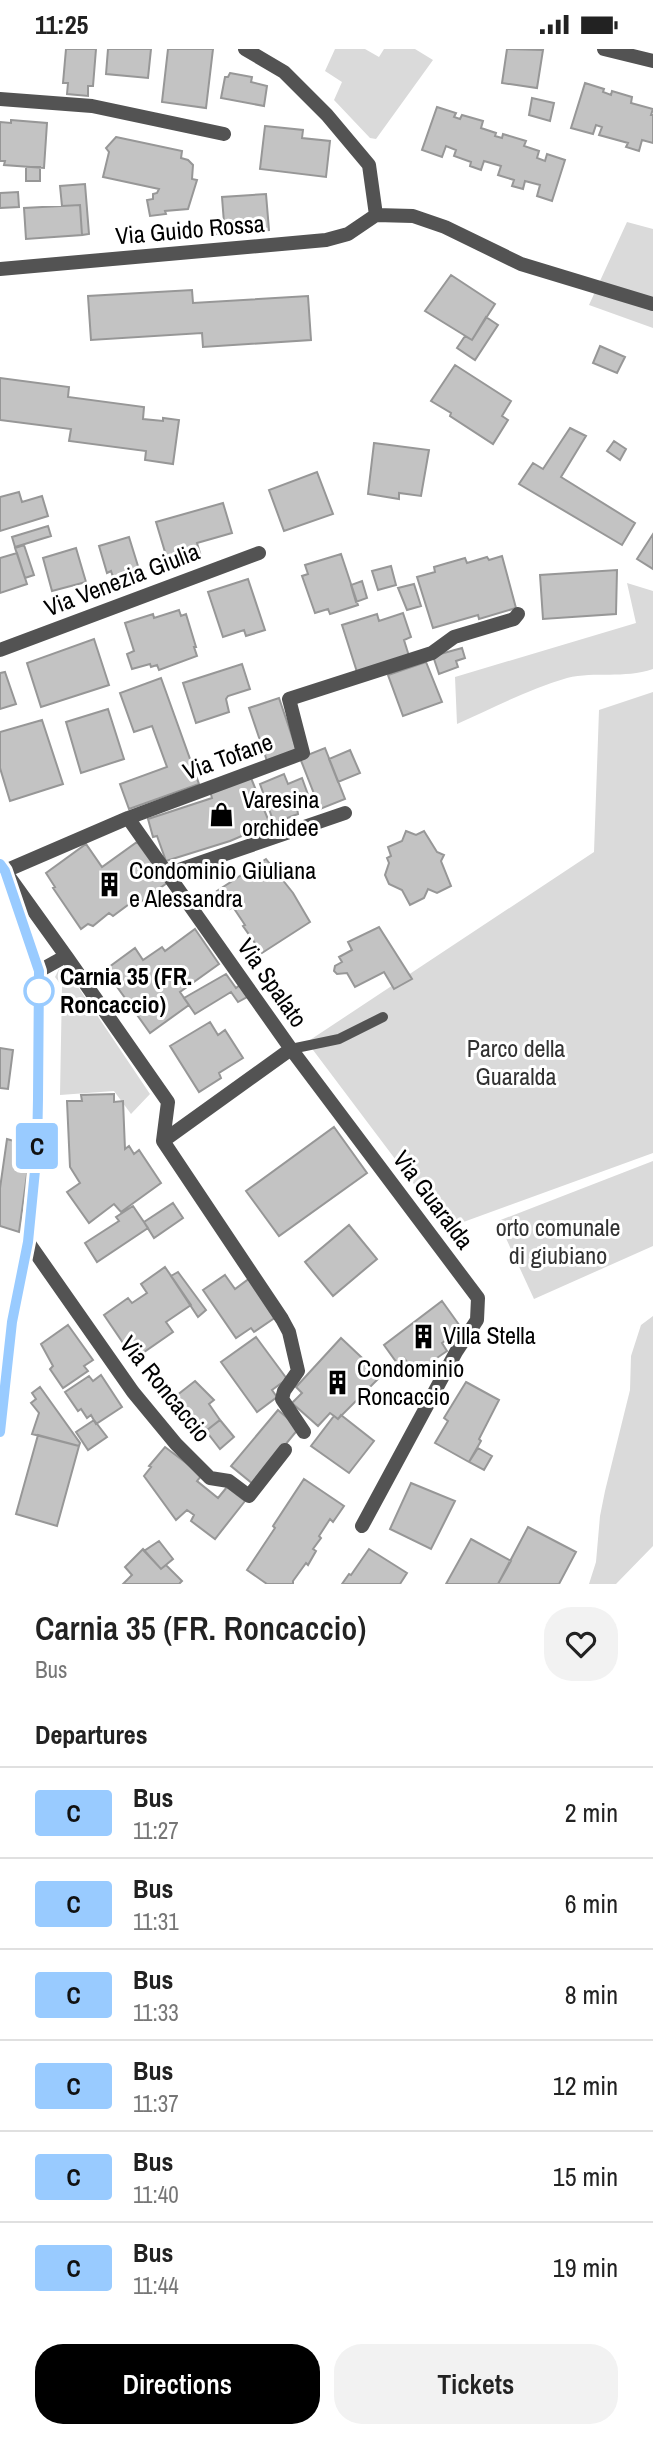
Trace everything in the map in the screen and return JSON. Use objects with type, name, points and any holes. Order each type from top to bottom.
[{"type":"street","points":[[245,49],[284,72],[327,115],[369,165],[376,215],[413,216],[445,227],[522,264],[653,304]]},
{"type":"street","points":[[604,49],[653,61]]},
{"type":"street","points":[[0,99],[92,106],[224,134]]},
{"type":"street","name":"Via Guido Rossa","points":[[0,269],[326,240],[348,234],[376,215]]},
{"type":"street","name":"Via Venezia Giulia","points":[[0,649],[259,553]]},
{"type":"street","name":"Via Tofane","points":[[3,867],[303,753],[289,699],[432,653],[454,637],[514,619],[518,614]]},
{"type":"street","points":[[167,874],[345,813]]},
{"type":"street","name":"Via Spalato","points":[[128,818],[291,1049]]},
{"type":"street","points":[[3,867],[168,1101],[163,1141],[289,1332],[298,1371],[284,1391],[282,1399],[304,1431]]},
{"type":"street","points":[[0,1433],[12,1322],[28,1242],[37,1150],[39,971],[3,867]]},
{"type":"street","points":[[39,971],[66,955]]},
{"type":"street","points":[[163,1141],[291,1049]]},
{"type":"street","name":"Via Guaralda","points":[[291,1049],[478,1298],[477,1320],[456,1352],[362,1526]]},
{"type":"street","name":"Via Roncaccio","points":[[28,1242],[133,1392],[176,1444],[210,1478],[229,1482],[249,1496],[285,1450]]},
{"type":"lane","points":[[291,1049],[338,1039],[383,1017]]},
{"type":"green space","points":[[335,49],[365,49],[379,57],[384,49],[415,49],[433,60],[376,139],[370,138],[334,100],[342,82],[325,71]]},
{"type":"green space","points":[[627,222],[653,229],[653,328],[589,305]]},
{"type":"green space","points":[[627,583],[653,591],[653,669],[631,674],[567,678],[525,693],[457,724],[455,677],[636,623]]},
{"type":"green space","name":"Parco della Guaralda","points":[[653,692],[653,1153],[447,1228],[307,1042],[594,852],[599,710]]},
{"type":"green space","points":[[59,969],[66,969],[150,1094],[131,1114],[114,1091],[60,1095],[62,986],[55,977]]},
{"type":"green space","name":"orto comunale di giubiano","points":[[653,1161],[653,1246],[534,1299],[498,1221]]},
{"type":"green space","points":[[653,1316],[653,1546],[616,1584],[589,1584],[596,1562],[605,1491],[630,1390],[631,1356],[641,1325]]},
{"type":"building","points":[[66,49],[96,49],[93,86],[88,86],[88,96],[67,94],[68,83],[63,83]]},
{"type":"building","points":[[108,49],[151,49],[148,78],[106,74]]},
{"type":"building","points":[[168,49],[213,49],[206,108],[162,102]]},
{"type":"building","points":[[507,49],[543,50],[537,88],[502,83]]},
{"type":"building","points":[[230,73],[252,77],[251,82],[267,86],[264,106],[221,98],[225,77]]},
{"type":"building","points":[[585,83],[604,89],[603,92],[611,95],[612,91],[632,97],[631,103],[653,109],[653,143],[642,140],[639,151],[626,147],[628,143],[599,135],[602,127],[596,125],[593,134],[571,128]]},
{"type":"building","points":[[532,98],[554,103],[550,121],[529,115]]},
{"type":"building","points":[[437,107],[456,113],[454,117],[460,119],[462,115],[483,121],[481,128],[496,133],[495,136],[502,138],[503,134],[526,141],[524,146],[539,151],[537,158],[545,161],[547,154],[565,160],[552,201],[537,196],[540,185],[525,181],[523,189],[512,186],[514,180],[498,175],[501,166],[484,161],[481,170],[470,166],[471,162],[454,156],[456,150],[446,146],[442,157],[422,150]]},
{"type":"building","points":[[11,120],[47,123],[44,168],[4,165],[5,161],[0,161],[0,122],[11,123]]},
{"type":"building","points":[[265,126],[303,130],[302,138],[330,141],[326,177],[260,169]]},
{"type":"building","points":[[116,137],[182,151],[181,158],[193,165],[192,179],[197,180],[188,209],[165,211],[166,214],[150,216],[147,200],[153,199],[153,194],[159,189],[103,177],[109,152],[106,148]]},
{"type":"building","points":[[26,167],[40,167],[40,181],[26,181]]},
{"type":"building","points":[[85,184],[89,234],[82,235],[80,205],[62,206],[60,186]]},
{"type":"building","points":[[18,192],[19,207],[0,208],[0,193]]},
{"type":"building","points":[[266,194],[269,230],[216,234],[215,224],[224,223],[222,197]]},
{"type":"building","points":[[80,205],[82,235],[26,239],[24,208]]},
{"type":"building","points":[[451,275],[495,304],[472,340],[425,311]]},
{"type":"building","points":[[192,290],[193,303],[308,296],[311,340],[203,347],[202,333],[91,340],[88,296]]},
{"type":"building","points":[[486,317],[498,325],[475,360],[457,348],[465,336],[472,340]]},
{"type":"building","points":[[600,346],[625,357],[617,373],[593,363]]},
{"type":"building","points":[[455,365],[511,401],[502,416],[508,420],[493,444],[431,401]]},
{"type":"building","points":[[0,378],[69,387],[68,397],[144,407],[143,419],[179,420],[173,464],[145,460],[146,451],[69,441],[71,429],[0,420]]},
{"type":"building","points":[[570,428],[586,436],[561,477],[635,523],[622,545],[519,484],[533,463],[543,469]]},
{"type":"building","points":[[614,441],[626,449],[620,460],[607,451]]},
{"type":"building","points":[[374,443],[429,450],[421,496],[399,493],[399,499],[368,494]]},
{"type":"building","points":[[317,472],[333,514],[284,531],[269,490]]},
{"type":"building","points":[[19,492],[22,502],[42,496],[48,516],[0,531],[0,497]]},
{"type":"building","points":[[223,503],[232,533],[197,543],[200,553],[168,562],[156,522]]},
{"type":"building","points":[[48,526],[51,536],[15,547],[12,537]]},
{"type":"building","points":[[653,534],[653,569],[637,559]]},
{"type":"building","points":[[129,537],[142,579],[116,586],[111,571],[107,573],[99,546]]},
{"type":"building","points":[[24,545],[34,575],[25,578],[15,548]]},
{"type":"building","points":[[76,548],[86,582],[52,591],[43,558]]},
{"type":"building","points":[[17,553],[27,584],[0,593],[0,558]]},
{"type":"building","points":[[341,554],[358,605],[330,614],[328,609],[315,613],[302,576],[308,574],[305,565]]},
{"type":"building","points":[[502,556],[516,608],[433,628],[417,577],[435,572],[434,567],[465,558],[467,563]]},
{"type":"building","points":[[391,566],[396,585],[378,590],[372,571]]},
{"type":"building","points":[[617,570],[616,614],[543,619],[540,575]]},
{"type":"building","points":[[248,579],[265,630],[246,636],[244,630],[223,637],[208,592]]},
{"type":"building","points":[[362,581],[367,598],[356,602],[351,585]]},
{"type":"building","points":[[414,584],[421,606],[407,610],[398,588]]},
{"type":"building","points":[[179,610],[181,616],[186,614],[197,656],[159,670],[157,665],[151,667],[150,664],[132,669],[127,654],[134,651],[125,623],[153,614],[154,618]]},
{"type":"building","points":[[403,613],[411,637],[404,640],[409,656],[357,672],[342,625],[377,614],[379,621]]},
{"type":"building","points":[[94,639],[109,685],[41,707],[27,663]]},
{"type":"building","points":[[462,648],[465,658],[456,661],[458,667],[439,674],[433,656]]},
{"type":"building","points":[[426,662],[442,702],[403,716],[388,675]]},
{"type":"building","points":[[242,664],[250,689],[228,696],[226,699],[229,712],[196,723],[183,683]]},
{"type":"building","points":[[5,672],[16,704],[0,709],[0,673]]},
{"type":"building","points":[[161,678],[199,784],[129,809],[120,784],[167,767],[152,726],[134,732],[120,693]]},
{"type":"building","points":[[279,698],[297,751],[267,761],[249,708]]},
{"type":"building","points":[[108,709],[124,759],[81,773],[66,722]]},
{"type":"building","points":[[42,720],[63,784],[10,801],[0,768],[0,732]]},
{"type":"building","points":[[325,748],[345,799],[320,809],[300,758]]},
{"type":"building","points":[[350,750],[360,773],[338,782],[329,759]]},
{"type":"building","points":[[284,774],[288,784],[302,778],[311,803],[297,808],[298,814],[274,823],[260,784]]},
{"type":"building","points":[[251,778],[270,824],[230,841],[166,861],[157,836],[153,837],[148,819],[212,798],[210,791]]},
{"type":"building","points":[[406,831],[416,835],[424,831],[437,852],[444,855],[441,861],[451,886],[437,893],[428,889],[424,898],[410,905],[402,890],[389,884],[385,875],[389,863],[387,858],[391,856],[388,847],[402,841]]},
{"type":"building","name":"Condominio Giuliana e Alessandra","points":[[137,842],[167,883],[135,906],[132,902],[113,916],[109,913],[93,926],[88,924],[81,929],[46,873],[86,844],[102,867]]},
{"type":"building","points":[[266,859],[293,893],[310,922],[262,953],[233,907],[230,909],[217,891]]},
{"type":"building","points":[[379,927],[412,979],[394,989],[384,972],[355,987],[347,973],[337,974],[334,971],[335,966],[342,962],[339,957],[352,950],[348,942]]},
{"type":"building","name":"Condominio Giuliana e Alessandra","points":[[195,929],[219,964],[180,992],[189,1005],[150,1033],[105,970],[135,948],[143,960],[162,947],[165,951]]},
{"type":"building","points":[[226,974],[236,988],[240,985],[247,997],[238,1002],[231,992],[195,1014],[184,998]]},
{"type":"building","points":[[210,1022],[218,1035],[225,1030],[243,1058],[219,1073],[221,1078],[199,1092],[170,1046]]},
{"type":"building","points":[[0,1048],[13,1050],[8,1089],[0,1088]]},
{"type":"building","points":[[114,1094],[114,1102],[123,1101],[125,1149],[129,1146],[134,1154],[139,1150],[161,1183],[121,1212],[114,1204],[89,1223],[67,1192],[80,1183],[70,1167],[67,1101],[82,1101],[81,1095]]},
{"type":"building","points":[[334,1127],[367,1173],[279,1236],[246,1191]]},
{"type":"building","points":[[7,1139],[31,1146],[19,1232],[0,1226],[0,1188]]},
{"type":"building","points":[[173,1203],[183,1218],[154,1238],[144,1222]]},
{"type":"building","points":[[133,1206],[148,1228],[97,1262],[85,1243],[119,1221],[116,1217]]},
{"type":"building","points":[[349,1225],[377,1259],[333,1296],[305,1262]]},
{"type":"building","points":[[165,1267],[191,1305],[166,1322],[173,1332],[134,1359],[104,1315],[128,1298],[132,1303],[147,1293],[141,1284]]},
{"type":"building","points":[[178,1272],[206,1310],[198,1317],[171,1276]]},
{"type":"building","points":[[225,1275],[235,1289],[250,1278],[276,1317],[254,1332],[251,1328],[236,1338],[203,1290]]},
{"type":"building","name":"Villa Stella","points":[[442,1301],[462,1329],[442,1343],[447,1351],[415,1373],[404,1358],[397,1363],[384,1345]]},
{"type":"building","points":[[68,1325],[93,1360],[84,1366],[88,1371],[63,1388],[50,1369],[53,1366],[41,1344]]},
{"type":"building","points":[[256,1337],[287,1379],[272,1390],[277,1397],[257,1412],[221,1362]]},
{"type":"building","name":"Condominio Roncaccio","points":[[341,1338],[376,1371],[373,1374],[378,1379],[338,1419],[330,1413],[318,1426],[292,1403],[302,1393],[296,1387]]},
{"type":"building","points":[[101,1375],[122,1407],[96,1424],[91,1415],[87,1418],[81,1409],[78,1411],[65,1392],[89,1376],[93,1381]]},
{"type":"building","points":[[195,1381],[214,1400],[209,1404],[220,1420],[206,1431],[195,1419],[193,1421],[176,1396]]},
{"type":"building","points":[[466,1382],[499,1400],[469,1462],[435,1443],[448,1421],[444,1418]]},
{"type":"building","points":[[40,1387],[80,1443],[79,1446],[32,1434],[39,1413],[31,1403],[36,1399],[32,1393]]},
{"type":"building","points":[[278,1410],[299,1428],[253,1484],[231,1466]]},
{"type":"building","points":[[341,1415],[374,1441],[349,1473],[311,1446],[334,1416],[338,1419]]},
{"type":"building","points":[[94,1420],[107,1437],[88,1450],[76,1432]]},
{"type":"building","points":[[220,1420],[234,1437],[220,1449],[206,1431]]},
{"type":"building","points":[[38,1435],[79,1446],[57,1526],[16,1514]]},
{"type":"building","points":[[165,1447],[202,1475],[197,1481],[218,1498],[227,1487],[245,1501],[215,1539],[191,1521],[194,1515],[187,1510],[176,1520],[144,1476]]},
{"type":"building","points":[[478,1448],[492,1456],[484,1470],[469,1462]]},
{"type":"building","points":[[304,1479],[344,1506],[333,1522],[330,1519],[313,1549],[316,1551],[293,1584],[267,1584],[247,1570]]},
{"type":"building","points":[[411,1483],[455,1501],[431,1549],[390,1529]]},
{"type":"building","points":[[528,1527],[576,1552],[559,1584],[498,1584]]},
{"type":"building","points":[[471,1539],[511,1561],[498,1584],[446,1584]]},
{"type":"building","points":[[159,1541],[173,1559],[161,1569],[144,1551]]},
{"type":"building","points":[[143,1549],[161,1569],[166,1565],[182,1581],[179,1584],[123,1584],[132,1575],[125,1567]]},
{"type":"building","points":[[369,1549],[407,1573],[400,1584],[342,1584]]},
{"type":"bus line","name":"C","points":[[0,864],[5,871],[39,971],[36,1159],[28,1242],[12,1322],[0,1432]]},
{"type":"place","name":"Varesina orchidee","points":[[222,814]]},
{"type":"place","name":"Condominio Giuliana e Alessandra","points":[[109,885]]},
{"type":"place","name":"Carnia 35 (FR. Roncaccio)","points":[[39,991]]},
{"type":"place","name":"Villa Stella","points":[[423,1336]]},
{"type":"place","name":"Condominio Roncaccio","points":[[337,1383]]}]
